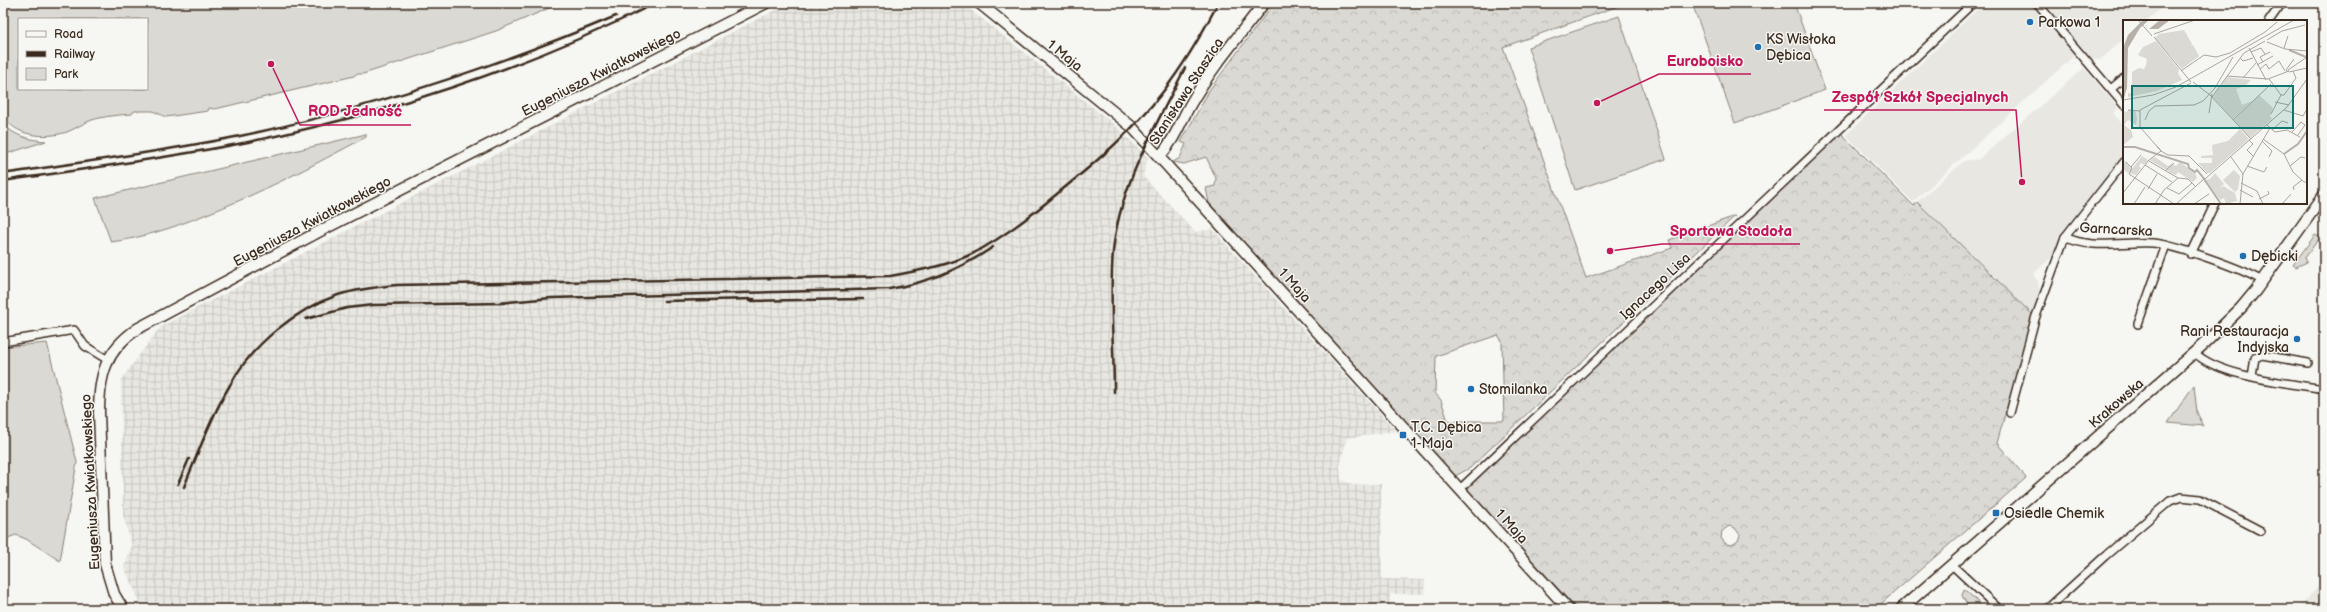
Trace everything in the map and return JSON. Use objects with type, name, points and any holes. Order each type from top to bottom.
[{"type":"street","name":"Eugeniusza Kwiatkowskiego","points":[[122,609],[114,594],[105,564],[98,413],[99,388],[108,360],[117,346],[137,329],[322,230],[766,3]]},
{"type":"street","name":"1 Maja","points":[[979,3],[1132,127],[1568,609]]},
{"type":"street","name":"Stanisława Staszica","points":[[1159,157],[1170,146],[1190,104],[1206,80],[1264,3]]},
{"type":"street","name":"Ignacego Lisa","points":[[1460,489],[1973,3]]},
{"type":"street","points":[[2037,3],[2123,104]]},
{"type":"street","points":[[2270,20],[2282,3]]},
{"type":"street","points":[[2111,89],[2123,79]]},
{"type":"street","points":[[2010,413],[2035,319],[2066,237],[2123,163]]},
{"type":"street","name":"Krakowska","points":[[1901,609],[2195,353],[2241,308],[2263,281],[2324,195]]},
{"type":"street","points":[[2191,254],[2212,204]]},
{"type":"street","name":"Garncarska","points":[[2066,237],[2081,242],[2166,245],[2263,281]]},
{"type":"street","name":"Garncarska","points":[[2138,324],[2166,245]]},
{"type":"street","points":[[3,342],[74,330],[85,346],[108,360]]},
{"type":"street","points":[[2195,353],[2214,366],[2252,376],[2324,389]]},
{"type":"street","points":[[2252,376],[2255,358],[2262,354],[2308,363]]},
{"type":"street","points":[[2047,609],[2151,516],[2170,501],[2181,498],[2200,498],[2261,531]]},
{"type":"street","points":[[1952,565],[1999,609]]},
{"type":"shaded area","points":[[789,3],[962,3],[1116,126],[1148,158],[1143,176],[1195,232],[1212,229],[1396,431],[1347,438],[1340,466],[1341,480],[1353,485],[1381,484],[1382,579],[1425,580],[1425,594],[1390,594],[1390,609],[143,609],[124,567],[132,546],[123,515],[121,380],[160,327]]},
{"type":"shaded area","points":[[1984,3],[2031,3],[2077,53],[1913,202],[1846,135]]},
{"type":"shaded area","points":[[2044,3],[2167,3],[2147,20],[2123,20],[2123,40],[2100,60],[2092,59]]},
{"type":"shaded area","points":[[2084,68],[2118,108],[2113,113],[2123,125],[2123,158],[2060,237],[2053,256],[2033,274],[2038,282],[2040,293],[2033,315],[1917,202],[1964,161],[1979,159]]},
{"type":"shaded area","points":[[2324,580],[2324,609],[2303,609],[2300,607]]},
{"type":"green space","points":[[3,3],[561,3],[496,31],[363,74],[356,74],[354,76],[215,109],[209,108],[208,111],[166,117],[153,111],[134,111],[132,114],[92,120],[67,132],[49,135],[23,132],[8,122],[3,115]]},
{"type":"green space","points":[[1274,3],[1627,3],[1503,47],[1586,278],[1672,248],[1669,240],[1735,216],[1470,468],[1455,476],[1209,203],[1206,188],[1215,186],[1216,178],[1206,157],[1184,164],[1173,162],[1180,158],[1186,144],[1181,142],[1210,89]],"holes":[[[1498,335],[1502,341],[1504,421],[1448,421],[1441,400],[1435,393],[1436,356]]]},
{"type":"green space","name":"KS Wisłoka Dębica","points":[[1692,3],[1794,3],[1825,90],[1735,123]]},
{"type":"green space","points":[[1619,16],[1666,159],[1575,190],[1528,47]]},
{"type":"green space","points":[[3,124],[12,132],[23,137],[46,141],[3,155]]},
{"type":"green space","points":[[1841,133],[1914,206],[1917,202],[2033,315],[1997,443],[2026,478],[1875,609],[1577,609],[1469,492],[1468,487]],"holes":[[[1729,526],[1735,528],[1740,535],[1738,541],[1732,545],[1726,544],[1721,538],[1722,531]]]},
{"type":"green space","points":[[366,134],[366,137],[346,148],[244,198],[179,225],[134,238],[111,242],[95,198]]},
{"type":"green space","points":[[2315,235],[2320,237],[2305,258],[2307,262],[2296,267],[2293,265]]},
{"type":"green space","points":[[47,343],[77,462],[60,561],[26,539],[16,535],[5,539],[3,538],[3,347]]},
{"type":"green space","points":[[2194,385],[2197,413],[2204,426],[2168,423]]},
{"type":"green space","points":[[1964,589],[1979,603],[1981,609],[1970,609],[1962,596]]},
{"type":"railway","points":[[3,181],[123,164],[213,149],[349,118],[402,103],[506,68],[557,48],[656,3]]},
{"type":"railway","points":[[184,487],[217,410],[239,370],[250,356],[262,343],[290,320],[306,310],[338,295],[375,287],[397,285],[890,276],[943,265],[964,258],[985,247],[1018,225],[1086,170],[1139,120],[1151,107],[1178,71],[1199,38],[1218,3]]},
{"type":"railway","points":[[3,174],[211,142],[336,113],[384,100],[478,69],[570,35],[616,16]]},
{"type":"railway","points":[[1114,392],[1111,287],[1113,252],[1117,228],[1123,204],[1140,157],[1185,68]]},
{"type":"railway","points":[[499,303],[551,298],[889,289],[917,283],[943,274],[969,262],[993,247]]},
{"type":"railway","points":[[664,301],[754,299]]},
{"type":"railway","points":[[749,301],[863,299]]},
{"type":"railway","points":[[306,319],[347,308],[373,305],[504,303]]},
{"type":"railway","points":[[178,484],[189,459]]},
{"type":"place","name":"Parkowa 1","points":[[2030,22]]},
{"type":"place","name":"KS Wisłoka Dębica","points":[[1758,47]]},
{"type":"place","name":"ROD Jedność","points":[[271,64]]},
{"type":"place","name":"Euroboisko","points":[[1597,103]]},
{"type":"place","name":"Zespół Szkół Specjalnych","points":[[2022,182]]},
{"type":"place","name":"Sportowa Stodoła","points":[[1610,251]]},
{"type":"place","name":"Dębicki","points":[[2243,256]]},
{"type":"place","name":"Rani Restauracja Indyjska","points":[[2297,339]]},
{"type":"place","name":"Stomilanka","points":[[1471,389]]},
{"type":"place","name":"T.C. Dębica 1-Maja","points":[[1403,435]]},
{"type":"place","name":"Osiedle Chemik","points":[[1996,513]]}]
